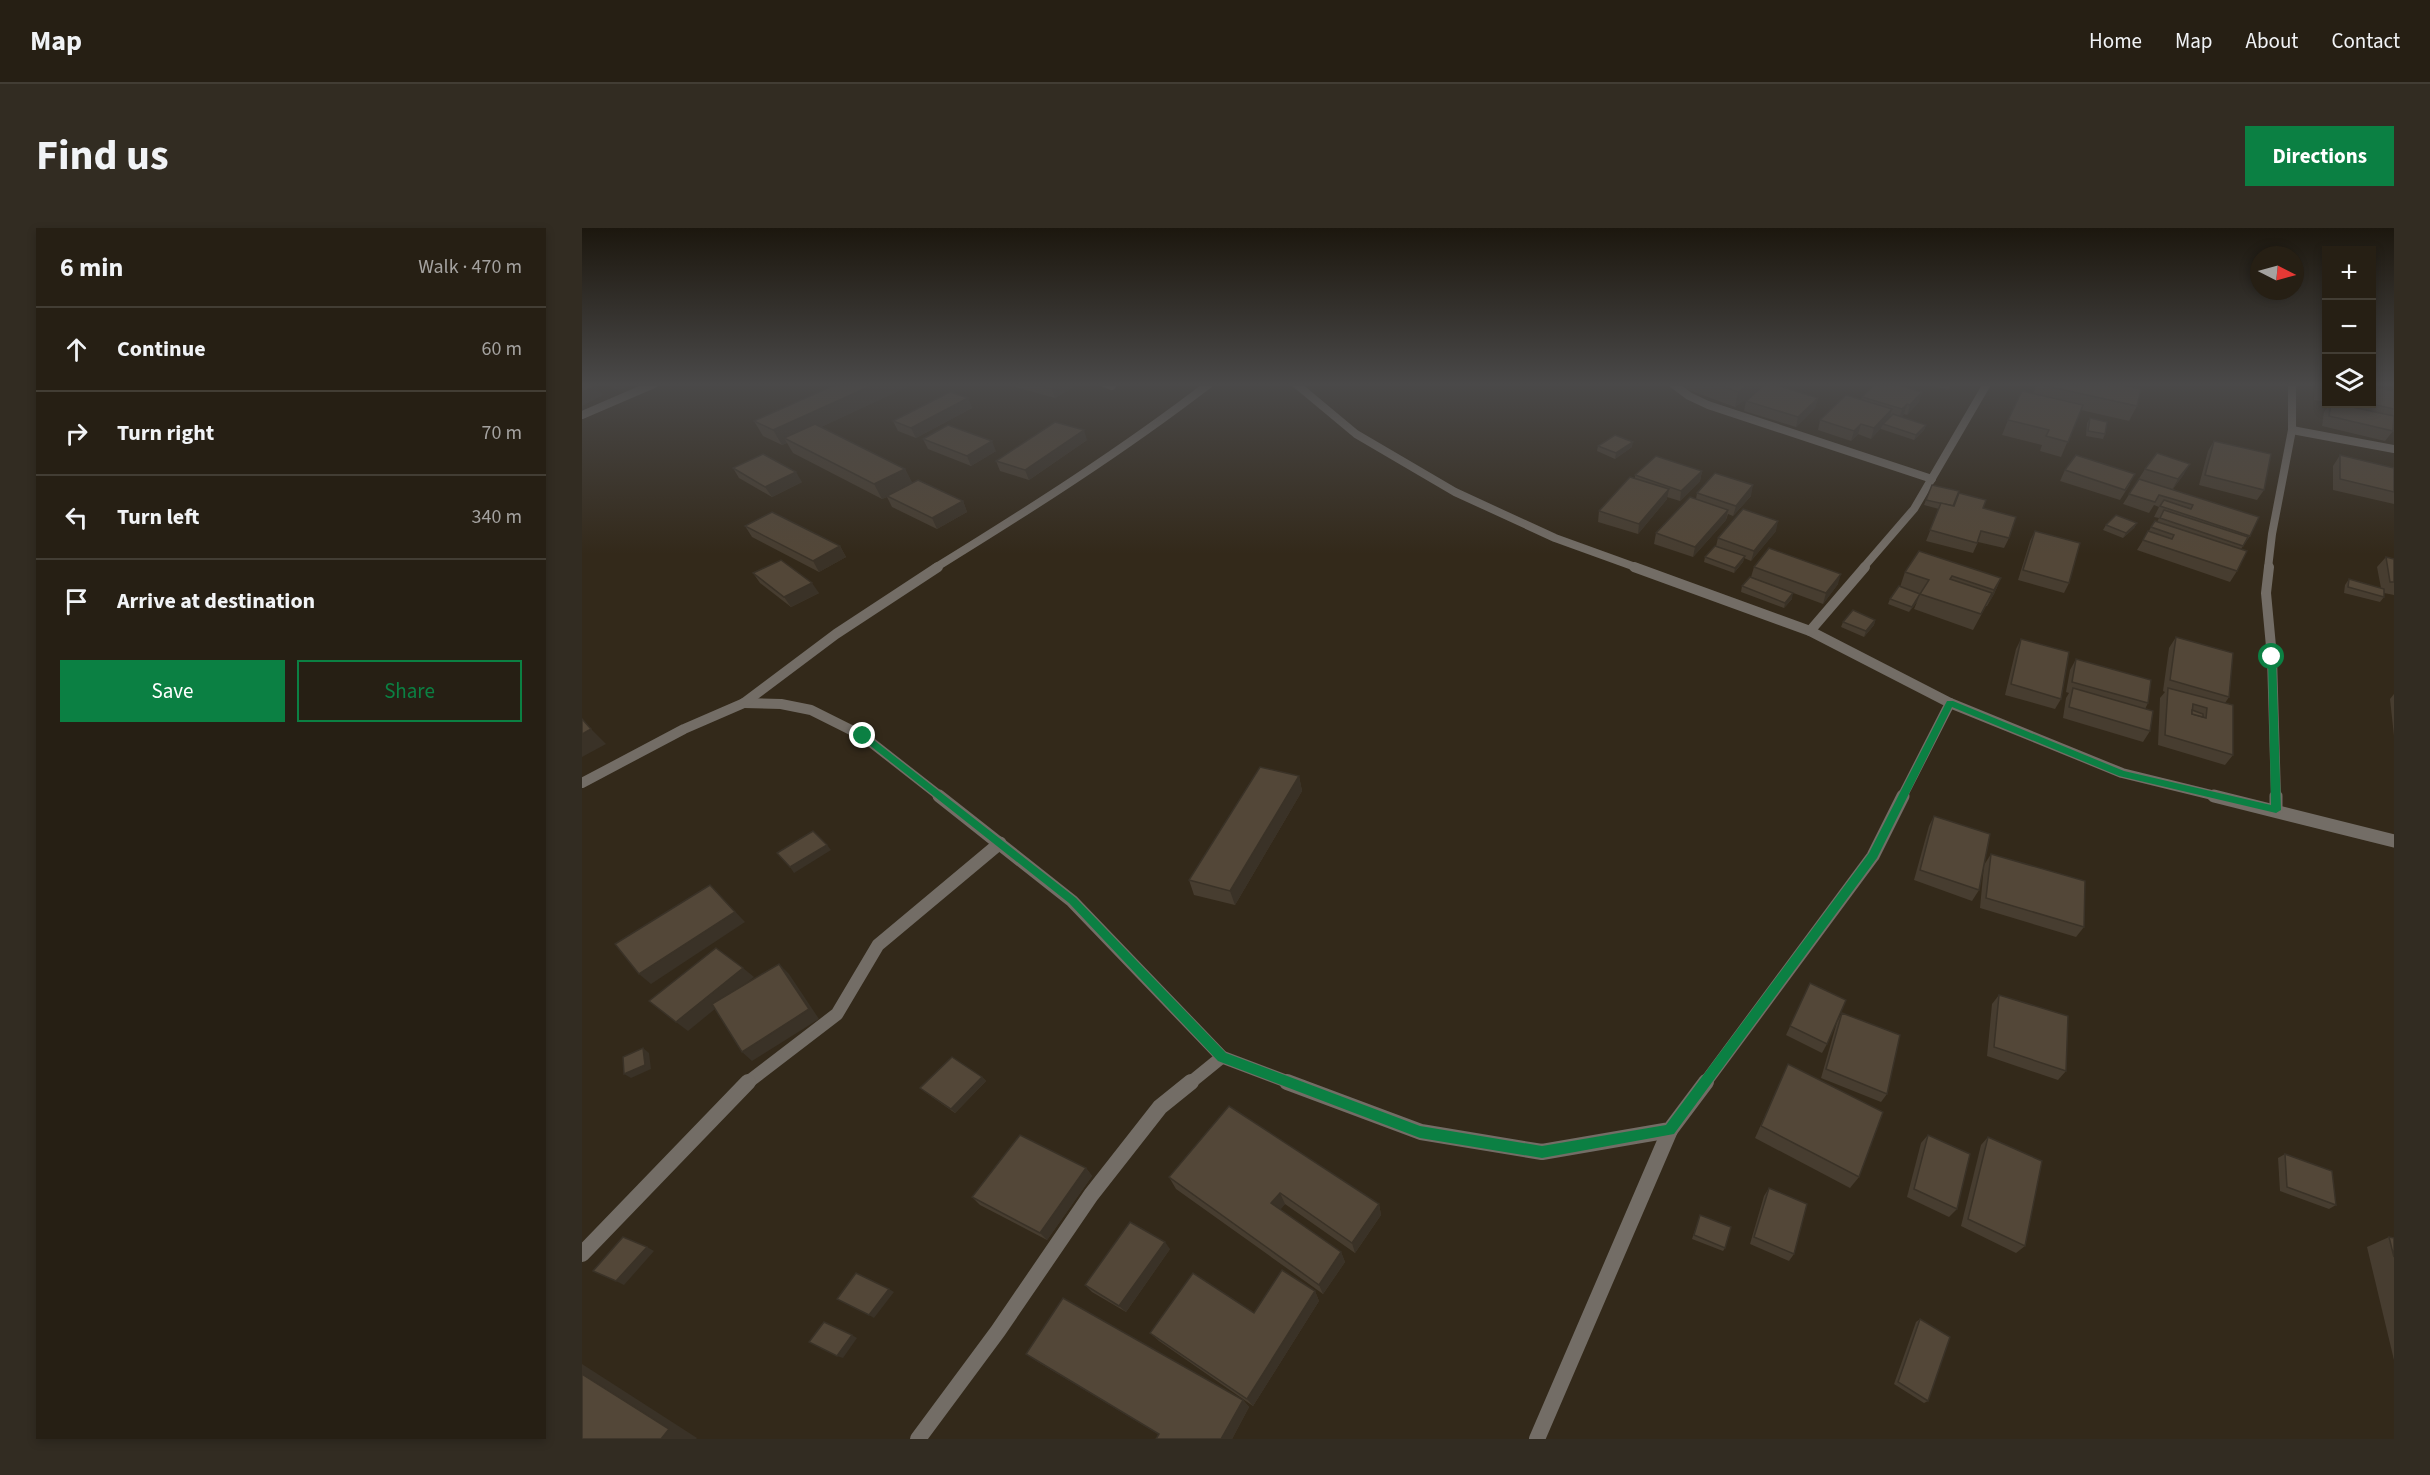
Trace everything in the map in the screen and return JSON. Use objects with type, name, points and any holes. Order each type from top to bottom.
[{"type":"street","points":[[582,783],[684,729],[744,703],[846,628],[1134,441]]},
{"type":"street","points":[[1367,441],[1455,492],[1555,538],[1810,631],[1950,703],[2122,773],[2394,841]]},
{"type":"street","points":[[1811,441],[1932,479]]},
{"type":"street","points":[[1810,631],[1914,509],[1955,441]]},
{"type":"street","points":[[2276,810],[2272,657],[2266,593],[2272,534],[2290,441]]},
{"type":"street","points":[[2348,441],[2394,449]]},
{"type":"street","points":[[744,703],[781,704],[811,710],[863,736],[1072,900],[1222,1057],[1420,1132],[1542,1152],[1670,1130]]},
{"type":"street","points":[[1537,1439],[1670,1130],[1873,856],[1950,703]]},
{"type":"street","points":[[582,1254],[752,1078],[837,1014],[878,945],[1000,843]]},
{"type":"street","points":[[918,1439],[998,1331],[1091,1195],[1160,1107],[1222,1057]]},
{"type":"building","points":[[789,441],[848,441],[905,469],[874,484]]},
{"type":"building","points":[[927,441],[992,441],[967,456]]},
{"type":"building","points":[[1027,441],[1068,441],[1025,470],[996,461]]},
{"type":"building","points":[[1606,441],[1633,442],[1616,453],[1598,446]]},
{"type":"building","points":[[2214,441],[2271,454],[2264,490],[2205,475]]},
{"type":"building","points":[[2157,453],[2190,464],[2178,479],[2145,469]]},
{"type":"building","points":[[763,454],[796,472],[765,487],[733,468]]},
{"type":"building","points":[[2076,455],[2135,474],[2125,490],[2065,470]]},
{"type":"building","points":[[2340,455],[2394,468],[2394,492],[2340,479]]},
{"type":"building","points":[[1656,456],[1702,471],[1681,491],[1635,475]]},
{"type":"building","points":[[1715,473],[1753,485],[1736,506],[1697,493]]},
{"type":"building","points":[[1630,477],[1669,489],[1639,524],[1599,511]]},
{"type":"building","points":[[2139,479],[2259,517],[2250,536],[2160,506],[2164,500],[2191,509],[2193,505],[2159,495],[2155,502],[2129,494]]},
{"type":"building","points":[[918,480],[963,501],[932,518],[887,496]]},
{"type":"building","points":[[1932,485],[1959,491],[1953,506],[1926,500]]},
{"type":"building","points":[[1959,493],[1986,500],[1983,508],[2016,517],[2009,538],[1981,531],[1977,543],[1930,530],[1941,503],[1954,506]]},
{"type":"building","points":[[1690,497],[1728,510],[1695,547],[1656,533]]},
{"type":"building","points":[[1743,509],[1778,521],[1754,551],[1718,538]]},
{"type":"building","points":[[2164,510],[2248,537],[2243,546],[2160,518]]},
{"type":"building","points":[[772,512],[840,546],[813,561],[745,526]]},
{"type":"building","points":[[2116,515],[2137,523],[2126,533],[2106,525]]},
{"type":"building","points":[[2155,521],[2247,551],[2237,571],[2143,540],[2148,531],[2172,539],[2174,535],[2151,527]]},
{"type":"building","points":[[2035,531],[2080,543],[2069,583],[2023,570]]},
{"type":"building","points":[[1715,546],[1745,556],[1735,568],[1705,557]]},
{"type":"building","points":[[1769,548],[1841,574],[1826,593],[1754,567]]},
{"type":"building","points":[[1919,551],[2001,578],[1994,590],[1952,576],[1950,579],[1992,593],[1981,614],[1920,594],[1929,580],[1905,572]]},
{"type":"building","points":[[2386,557],[2394,559],[2394,582],[2390,582]]},
{"type":"building","points":[[781,560],[812,583],[784,597],[753,573]]},
{"type":"building","points":[[1750,577],[1793,593],[1785,603],[1742,586]]},
{"type":"building","points":[[2349,579],[2384,589],[2384,597],[2348,587]]},
{"type":"building","points":[[1899,586],[1920,594],[1912,607],[1890,599]]},
{"type":"building","points":[[1853,610],[1875,620],[1866,631],[1843,622]]},
{"type":"building","points":[[2176,637],[2233,653],[2229,697],[2170,680]]},
{"type":"building","points":[[2021,639],[2069,652],[2061,699],[2011,684]]},
{"type":"building","points":[[2076,659],[2151,680],[2148,703],[2072,682]]},
{"type":"building","points":[[2073,688],[2153,711],[2150,731],[2069,707]]},
{"type":"building","points":[[2168,688],[2233,705],[2233,755],[2165,735]],"holes":[[[2193,704],[2207,708],[2206,718],[2192,714]]]},
{"type":"building","points":[[2192,710],[2203,714],[2203,717],[2192,714]]},
{"type":"building","points":[[582,719],[591,729],[582,734]]},
{"type":"building","points":[[1260,767],[1299,776],[1230,891],[1189,880]]},
{"type":"building","points":[[1934,816],[1990,834],[1979,890],[1920,870]]},
{"type":"building","points":[[813,831],[827,845],[790,867],[777,853]]},
{"type":"building","points":[[1991,854],[2085,881],[2084,927],[1986,898]]},
{"type":"building","points":[[710,885],[735,912],[639,974],[615,944]]},
{"type":"building","points":[[716,948],[743,968],[676,1022],[649,1001]]},
{"type":"building","points":[[779,964],[809,1009],[742,1052],[712,1004]]},
{"type":"building","points":[[1810,983],[1846,1000],[1827,1044],[1790,1026]]},
{"type":"building","points":[[1999,995],[2068,1016],[2066,1071],[1994,1047]]},
{"type":"building","points":[[1842,1013],[1900,1035],[1887,1094],[1826,1069]]},
{"type":"building","points":[[643,1048],[645,1065],[624,1074],[623,1057]]},
{"type":"building","points":[[952,1057],[982,1077],[951,1109],[920,1088]]},
{"type":"building","points":[[1788,1064],[1883,1112],[1859,1177],[1761,1126]]},
{"type":"building","points":[[1229,1106],[1379,1204],[1352,1243],[1280,1193],[1271,1203],[1341,1252],[1319,1285],[1169,1177]]},
{"type":"building","points":[[1020,1135],[1086,1168],[1040,1233],[972,1197]]},
{"type":"building","points":[[1928,1135],[1970,1154],[1957,1209],[1914,1189]]},
{"type":"building","points":[[1988,1137],[2042,1161],[2025,1246],[1968,1219]]},
{"type":"building","points":[[2285,1154],[2332,1171],[2336,1205],[2287,1187]]},
{"type":"building","points":[[1769,1188],[1807,1204],[1794,1254],[1754,1237]]},
{"type":"building","points":[[1700,1215],[1731,1227],[1725,1248],[1694,1235]]},
{"type":"building","points":[[1130,1222],[1165,1242],[1119,1306],[1085,1285]]},
{"type":"building","points":[[623,1237],[647,1247],[616,1281],[593,1271]]},
{"type":"building","points":[[2389,1237],[2394,1238],[2394,1257]]},
{"type":"building","points":[[1282,1270],[1315,1291],[1247,1399],[1150,1333],[1193,1273],[1254,1313]]},
{"type":"building","points":[[856,1273],[889,1289],[869,1315],[837,1299]]},
{"type":"building","points":[[1063,1298],[1243,1400],[1221,1439],[1156,1439],[1159,1434],[1026,1354]]},
{"type":"building","points":[[1920,1319],[1950,1337],[1928,1401],[1898,1382]]},
{"type":"building","points":[[824,1322],[852,1335],[837,1356],[809,1342]]},
{"type":"building","points":[[582,1374],[669,1429],[661,1439],[582,1439]]},
{"type":"route","points":[[863,736],[1072,900],[1222,1057],[1420,1132],[1542,1152],[1670,1130],[1873,856],[1950,703],[2122,773],[2276,810],[2272,657]]}]
